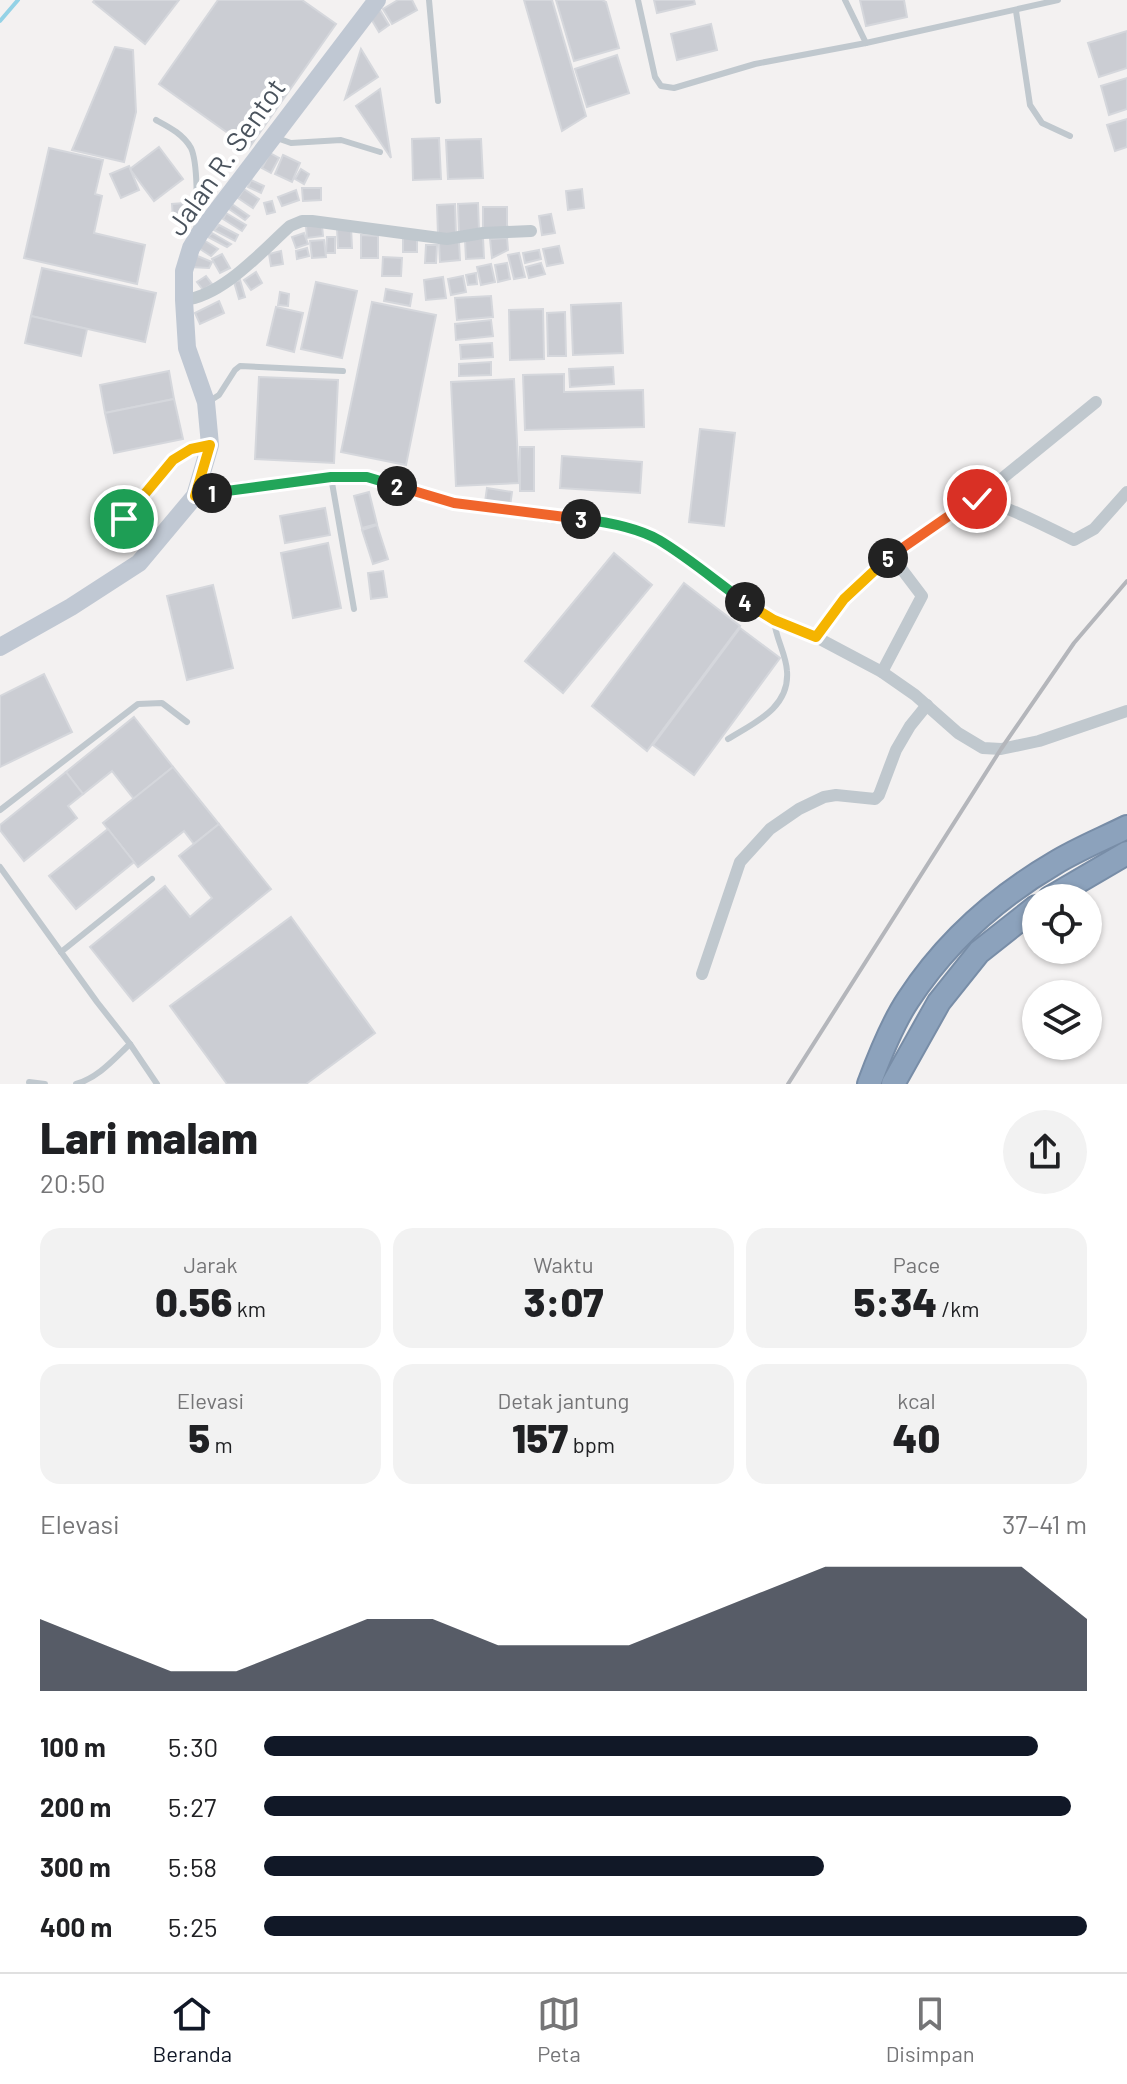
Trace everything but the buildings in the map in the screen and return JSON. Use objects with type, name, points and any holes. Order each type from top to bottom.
[{"type":"highway","points":[[869,1084],[906,1002],[937,960],[966,930],[999,900],[1057,861],[1127,827]]},
{"type":"highway","points":[[1074,884],[1127,853]]},
{"type":"highway","points":[[893,1084],[939,1002],[979,952],[1022,918]]},
{"type":"street","name":"Jalan R. Sentot","points":[[0,647],[71,607],[139,563],[195,496],[210,445],[206,402],[187,348],[184,271],[191,248],[377,0]]},
{"type":"street","points":[[184,300],[194,299],[231,278],[290,226],[302,221],[447,239],[483,233],[531,231]]},
{"type":"street","points":[[816,637],[844,599],[891,555],[977,499],[1096,402]]},
{"type":"street","points":[[195,496],[331,477],[367,477],[454,503],[597,521],[632,529],[658,540],[774,620],[816,637],[882,672],[927,705],[958,733],[983,748],[1001,749],[1039,741],[1127,711]]},
{"type":"street","points":[[977,499],[996,504],[1074,540],[1094,529],[1127,492]]},
{"type":"street","points":[[882,672],[922,596],[891,555]]},
{"type":"street","points":[[702,974],[740,862],[770,829],[799,809],[836,795],[875,799],[896,750],[927,705]]},
{"type":"lane","points":[[429,0],[438,101]]},
{"type":"lane","points":[[638,0],[655,77],[661,86],[667,88],[755,64],[1058,0]]},
{"type":"lane","points":[[845,0],[866,43]]},
{"type":"lane","points":[[1016,11],[1030,105],[1042,123],[1070,136]]},
{"type":"lane","points":[[156,120],[176,131],[191,149],[196,175],[196,225],[200,233]]},
{"type":"lane","points":[[273,136],[291,143],[341,140],[380,152]]},
{"type":"lane","points":[[206,402],[219,395],[240,366],[343,371]]},
{"type":"lane","points":[[124,519],[173,460],[191,449],[210,445]]},
{"type":"lane","points":[[331,477],[354,609]]},
{"type":"lane","points":[[728,739],[771,712],[786,691],[787,669],[775,635],[774,620]]},
{"type":"lane","points":[[0,810],[138,704],[162,703],[187,722]]},
{"type":"lane","points":[[0,867],[157,1084]]},
{"type":"lane","points":[[61,952],[152,879]]},
{"type":"lane","points":[[76,1084],[106,1067],[130,1044]]},
{"type":"lane","points":[[29,1082],[45,1084]]},
{"type":"waterway","points":[[0,21],[18,0]]},
{"type":"railway","points":[[788,1084],[1001,749],[1074,643],[1127,581]]},
{"type":"route","points":[[124,519],[173,460],[191,449],[210,445],[195,496],[331,477],[367,477],[454,503],[597,521],[632,529],[658,540],[753,608],[816,637],[844,599],[891,555],[977,499]]}]
